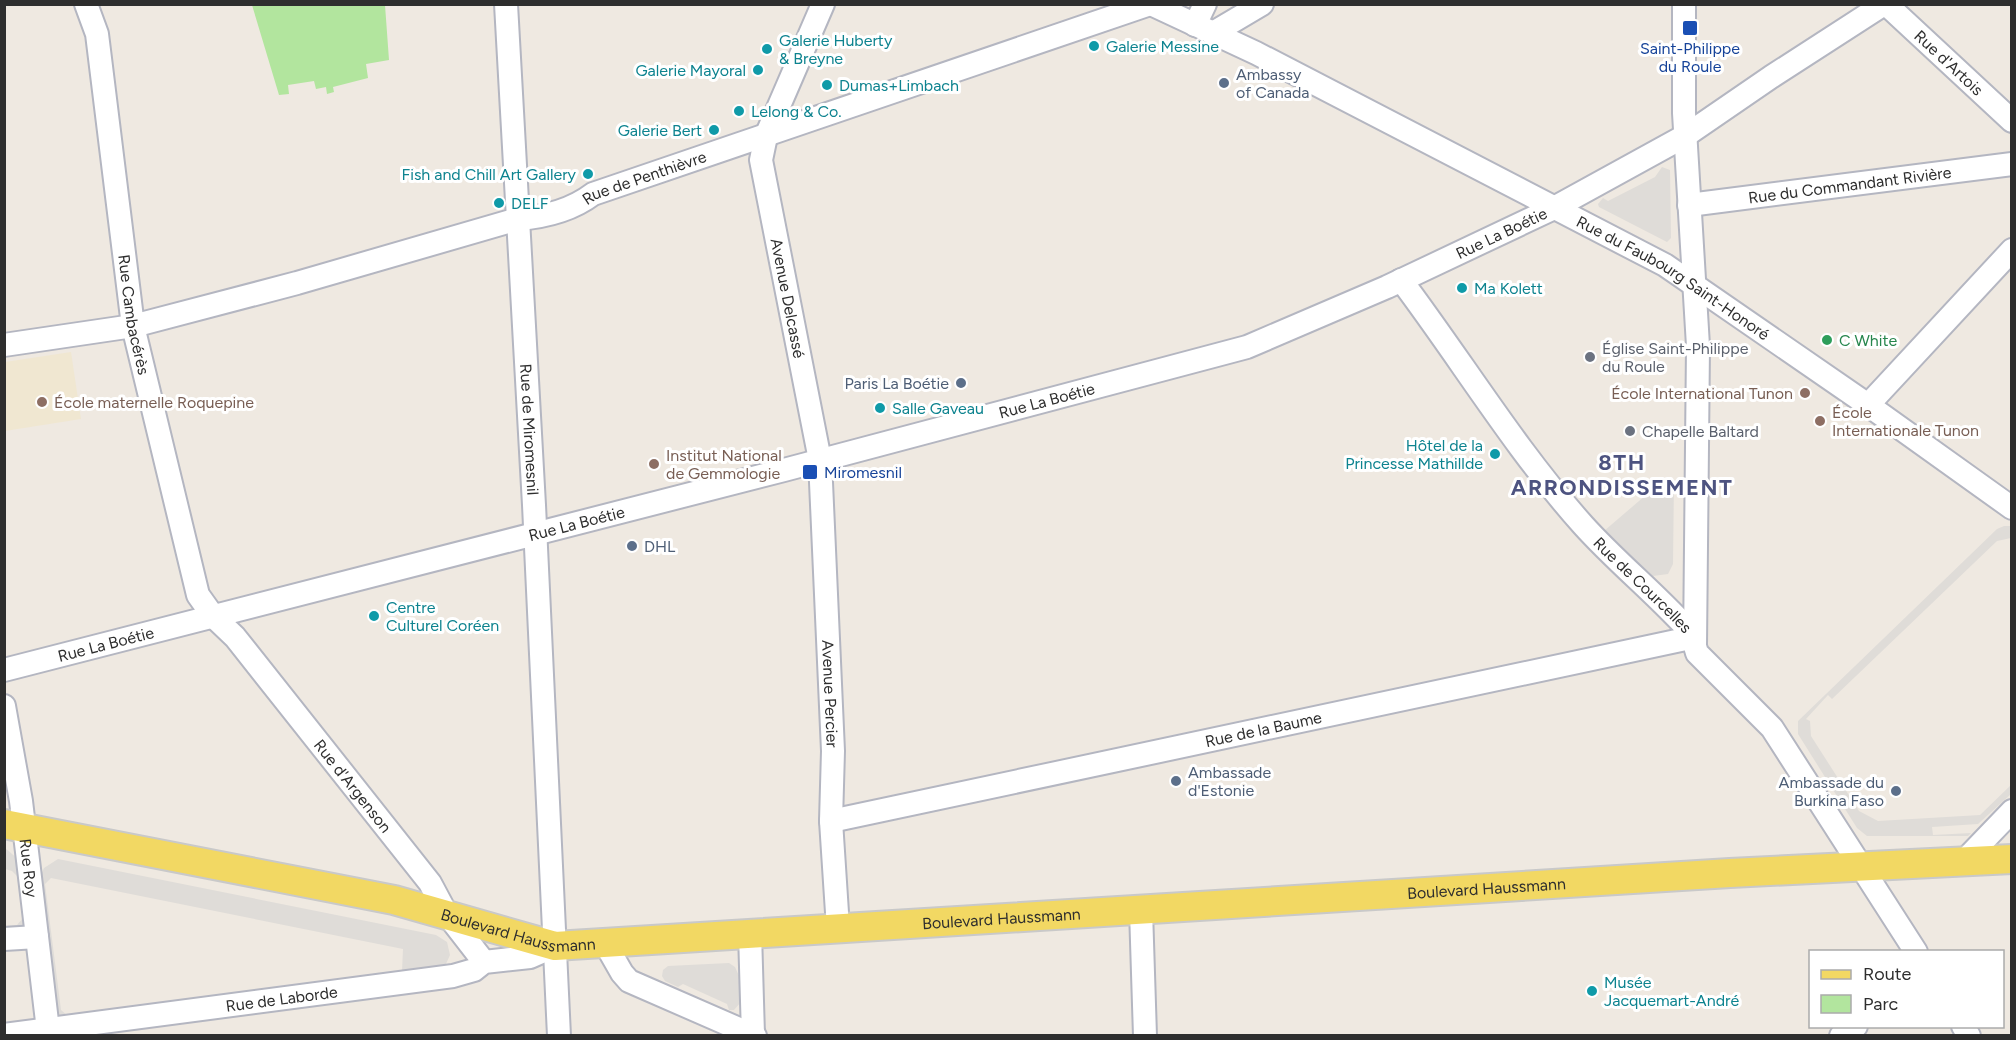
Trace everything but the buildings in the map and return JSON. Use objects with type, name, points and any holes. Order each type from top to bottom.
[{"type":"main road","name":"Boulevard Haussmann","points":[[14,826],[394,900],[555,946],[606,945],[750,933],[2012,859]]},
{"type":"street","name":"Rue Cambacérès","points":[[86,4],[97,34],[133,326],[198,595],[213,616]]},
{"type":"street","name":"Rue de Miromesnil","points":[[506,4],[535,532],[559,1035]]},
{"type":"street","name":"Avenue Delcassé","points":[[820,460],[761,160],[766,136],[823,4]]},
{"type":"street","name":"Rue de Penthièvre","points":[[4,345],[133,326],[297,283],[518,219],[533,218],[579,205],[593,194],[1150,4]]},
{"type":"street","name":"Rue du Faubourg Saint-Honoré","points":[[1150,4],[1256,53],[1665,265],[2012,508]]},
{"type":"street","points":[[1205,4],[1204,29],[1262,4]]},
{"type":"street","points":[[1683,4],[1685,136],[1698,346],[1695,637]]},
{"type":"street","name":"Rue La Boétie","points":[[4,670],[820,460],[1247,347],[1401,280],[1554,208],[1685,136],[1771,77],[1885,4]]},
{"type":"street","name":"Rue d'Artois","points":[[1885,4],[2012,120]]},
{"type":"street","name":"Rue du Commandant Rivière","points":[[1689,206],[2012,164]]},
{"type":"street","points":[[1868,405],[2012,250]]},
{"type":"street","name":"Rue de Courcelles","points":[[1401,280],[1507,428],[1583,525],[1664,602],[1695,637],[1698,653],[1772,728],[1915,950]]},
{"type":"street","name":"Avenue Percier","points":[[820,460],[833,751],[831,820],[838,928]]},
{"type":"street","name":"Rue d'Argenson","points":[[213,616],[235,637],[430,884],[446,913],[484,962]]},
{"type":"street","name":"Rue de la Baume","points":[[831,820],[1695,637]]},
{"type":"street","name":"Rue Roy","points":[[4,706],[14,826],[37,937],[48,1030]]},
{"type":"street","points":[[1963,862],[2012,811]]},
{"type":"street","points":[[1141,910],[1145,1035]]},
{"type":"street","points":[[606,945],[629,981],[754,1035],[750,933]]},
{"type":"street","points":[[4,939],[37,937]]},
{"type":"street","name":"Rue de Laborde","points":[[4,1035],[453,976],[474,970],[484,962],[530,957],[555,946]]},
{"type":"shaded area","points":[[1662,167],[1670,170],[1671,238],[1667,242],[1599,207],[1598,204],[1603,198],[1608,201],[1655,177]]},
{"type":"shaded area","name":"École maternelle Roquepine","points":[[71,352],[81,419],[5,431],[5,362]]},
{"type":"shaded area","points":[[1667,477],[1674,479],[1673,564],[1668,574],[1653,576],[1604,531]]},
{"type":"shaded area","points":[[2011,526],[2011,538],[1997,541],[1832,699],[1828,695],[1806,719],[1810,721],[1811,736],[1859,811],[1878,821],[1980,815],[2011,785],[2011,794],[1978,824],[1932,827],[1933,835],[1971,833],[1968,836],[1867,836],[1857,828],[1798,734],[1798,721],[1997,529]]},
{"type":"shaded area","points":[[5,848],[18,859],[25,925],[5,930],[5,926],[17,925],[23,918],[17,876],[5,869]]},
{"type":"shaded area","points":[[58,859],[436,935],[447,942],[450,955],[445,966],[62,1019],[56,1012],[41,875],[44,868]],"holes":[[[51,878],[403,949],[402,971],[68,1016],[61,1010],[45,884]]]},
{"type":"shaded area","points":[[729,963],[735,967],[740,978],[741,1002],[734,1010],[729,1010],[727,1004],[683,984],[678,987],[665,981],[662,976],[663,970],[668,966]]},
{"type":"green space","points":[[252,5],[385,5],[389,60],[366,64],[368,78],[333,87],[334,92],[327,94],[326,87],[316,89],[314,81],[288,85],[289,94],[279,95]]},
{"type":"place","name":"Saint-Philippe du Roule","points":[[1690,28]]},
{"type":"place","name":"Galerie Messine","points":[[1094,46]]},
{"type":"place","name":"Galerie Huberty & Breyne","points":[[767,49]]},
{"type":"place","name":"Galerie Mayoral","points":[[758,70]]},
{"type":"place","name":"Ambassy of Canada","points":[[1224,83]]},
{"type":"place","name":"Dumas+Limbach","points":[[827,85]]},
{"type":"place","name":"Lelong & Co.","points":[[739,111]]},
{"type":"place","name":"Galerie Bert","points":[[714,130]]},
{"type":"place","name":"Fish and Chill Art Gallery","points":[[588,174]]},
{"type":"place","name":"DELF","points":[[499,203]]},
{"type":"place","name":"Ma Kolett","points":[[1462,288]]},
{"type":"place","name":"C White","points":[[1827,340]]},
{"type":"place","name":"Église Saint-Philippe du Roule","points":[[1590,357]]},
{"type":"place","name":"Paris La Boétie","points":[[961,383]]},
{"type":"place","name":"École International Tunon","points":[[1805,393]]},
{"type":"place","name":"École maternelle Roquepine","points":[[42,402]]},
{"type":"place","name":"Salle Gaveau","points":[[880,408]]},
{"type":"place","name":"École Internationale Tunon","points":[[1820,421]]},
{"type":"place","name":"Chapelle Baltard","points":[[1630,431]]},
{"type":"place","name":"Hôtel de la Princesse Mathillde","points":[[1495,454]]},
{"type":"place","name":"Institut National de Gemmologie","points":[[654,464]]},
{"type":"place","name":"Miromesnil","points":[[810,472]]},
{"type":"place","name":"DHL","points":[[632,546]]},
{"type":"place","name":"Centre Culturel Coréen","points":[[374,616]]},
{"type":"place","name":"Ambassade d'Estonie","points":[[1176,781]]},
{"type":"place","name":"Ambassade du Burkina Faso","points":[[1896,791]]},
{"type":"place","name":"Musée Jacquemart-André","points":[[1592,991]]},
{"type":"district","name":"8TH ARRONDISSEMENT","points":[[1622,474]]}]
